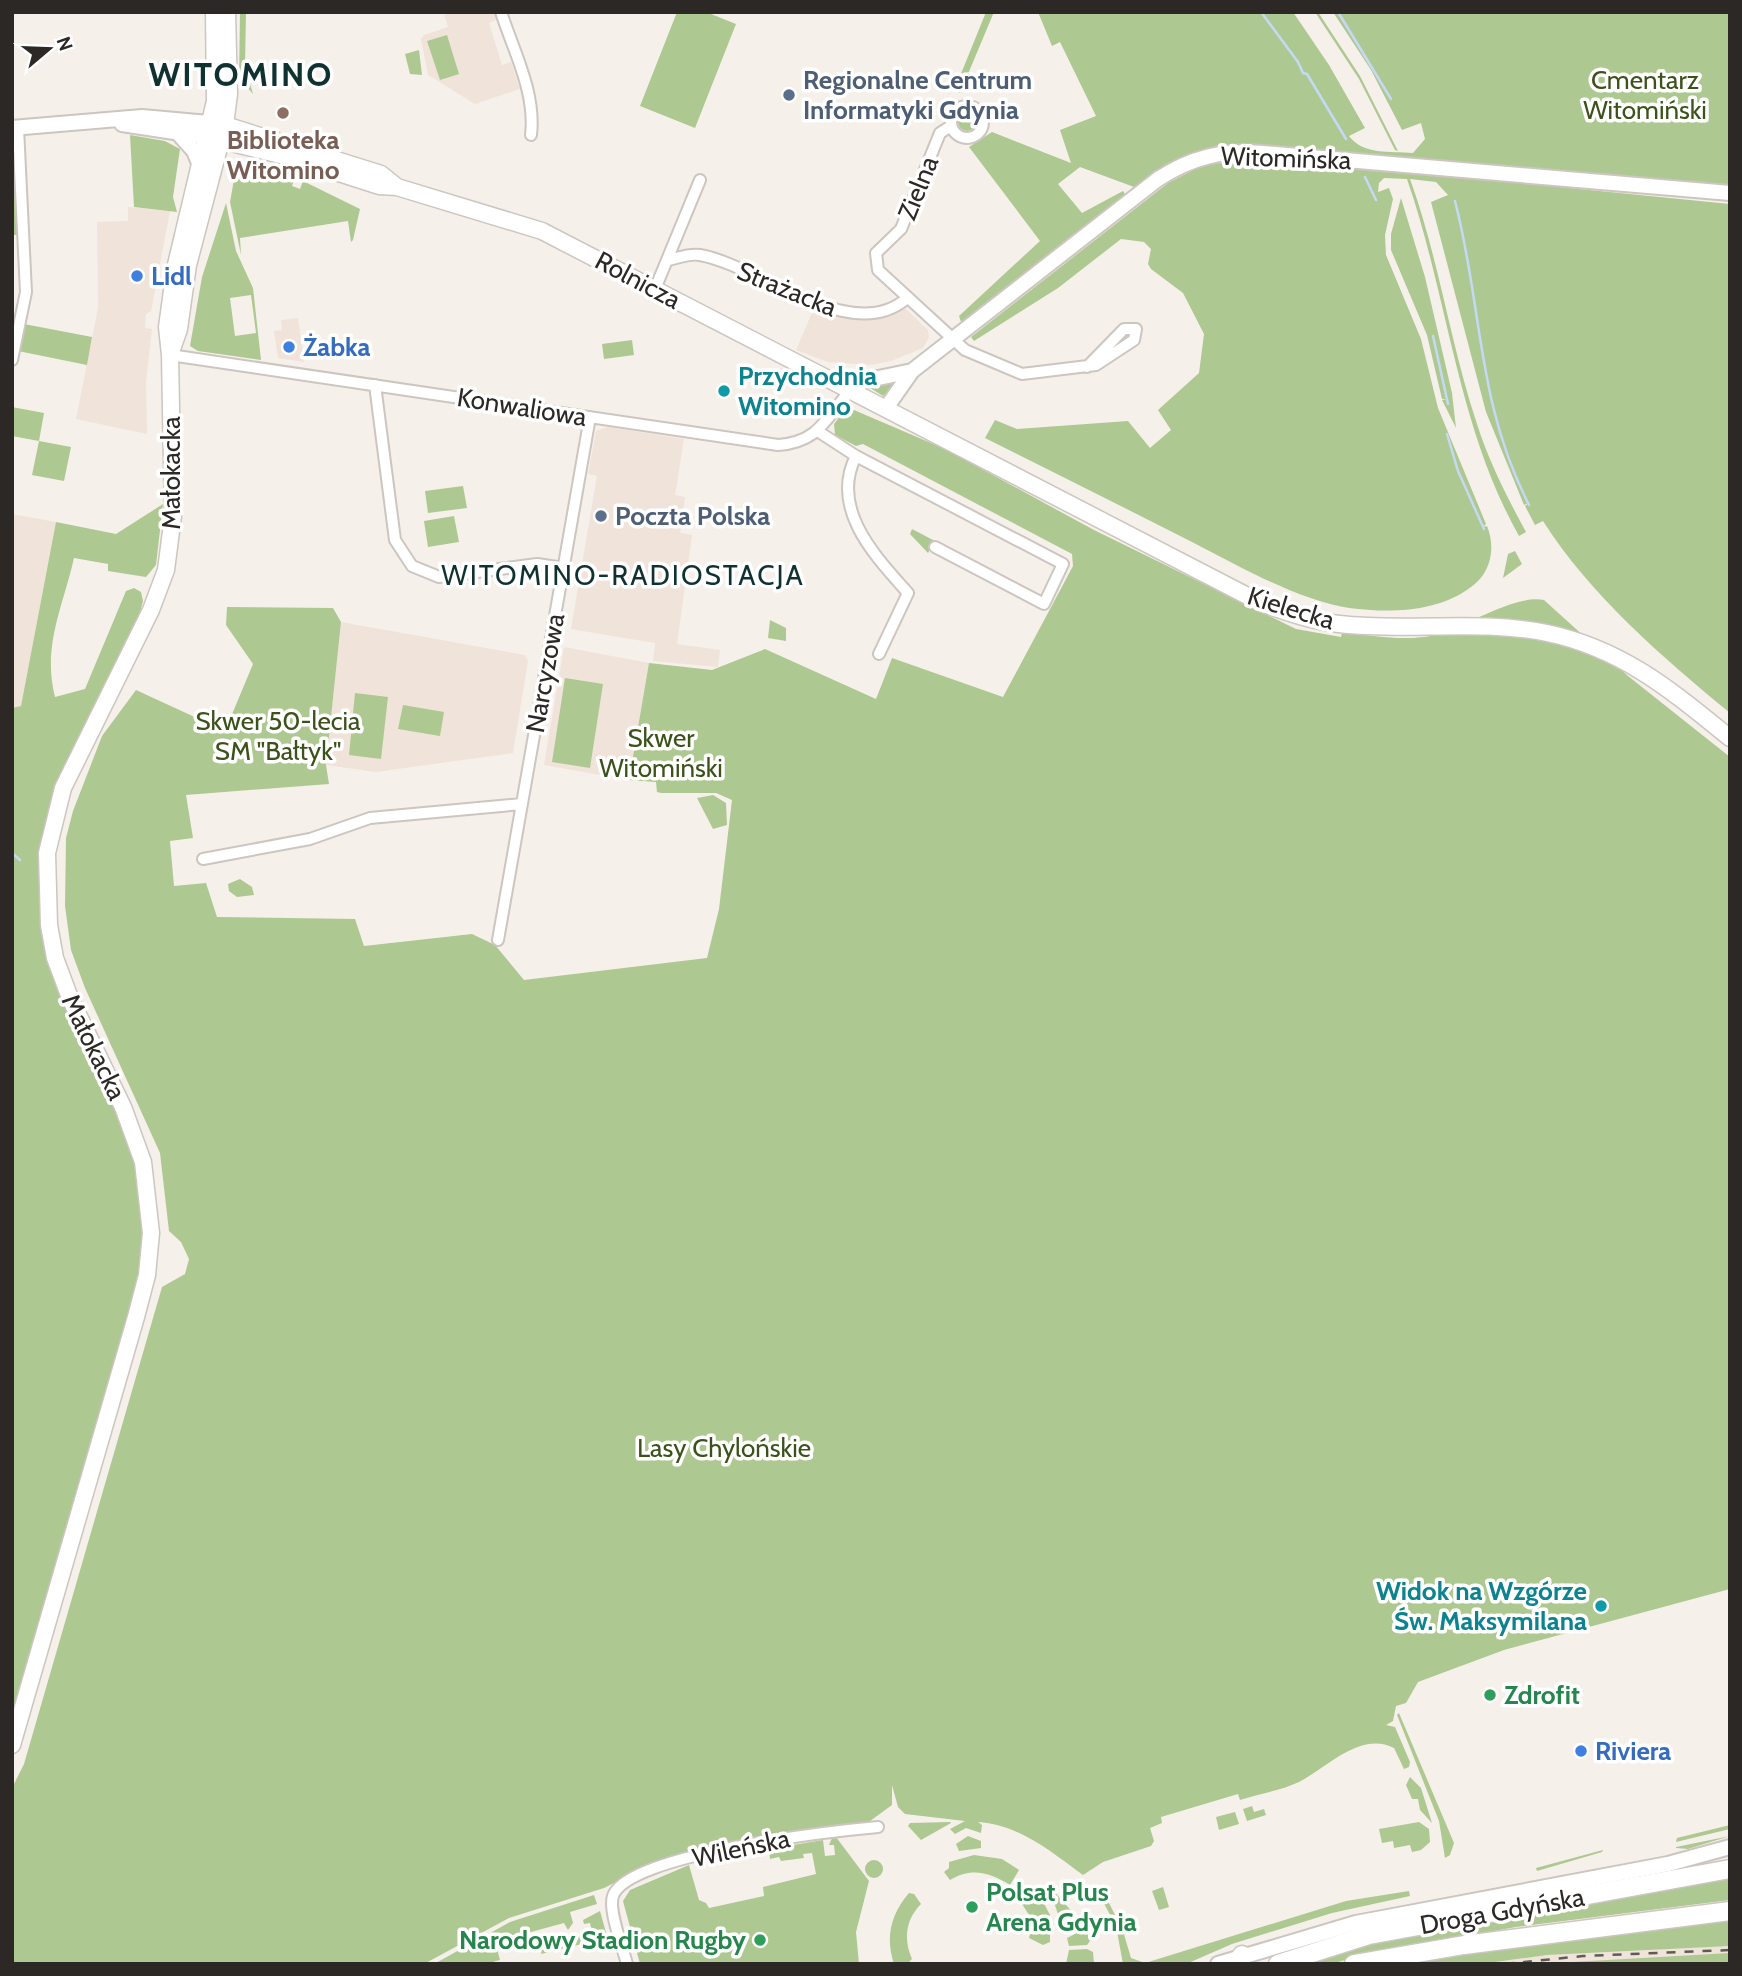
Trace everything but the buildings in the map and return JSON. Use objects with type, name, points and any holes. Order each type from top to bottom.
[{"type":"main road","points":[[214,12],[217,131]]},
{"type":"main road","points":[[217,131],[229,94],[228,12]]},
{"type":"main road","name":"Małokacka","points":[[12,1745],[141,1300],[148,1265],[150,1212],[143,1162],[124,1107],[70,998],[55,958],[48,925],[47,853],[63,788],[151,610],[166,570],[173,516],[170,355],[167,327],[175,269],[188,224],[199,163],[217,131]]},
{"type":"main road","name":"Małokacka","points":[[170,355],[179,330],[188,265],[217,131]]},
{"type":"main road","name":"Rolnicza","points":[[217,131],[380,174],[397,187],[524,224],[869,399]]},
{"type":"main road","name":"Kielecka","points":[[869,399],[1261,603],[1337,624],[1491,626],[1566,638],[1628,662],[1656,678],[1730,738]]},
{"type":"main road","name":"Droga Gdyńska","points":[[1278,1964],[1368,1935],[1730,1869]]},
{"type":"main road","name":"Droga Gdyńska","points":[[1354,1964],[1464,1945],[1730,1911]]},
{"type":"street","points":[[501,12],[530,99],[533,115],[531,135]]},
{"type":"street","points":[[12,360],[26,288],[18,237],[15,128],[142,117],[217,131]]},
{"type":"street","points":[[107,121],[177,132],[217,131]]},
{"type":"street","name":"Zielna","points":[[951,126],[940,133],[901,229],[876,253],[878,270],[906,299],[965,350],[1022,374],[1087,367],[1107,361],[1134,340],[1136,329],[1124,330],[1087,367]]},
{"type":"street","points":[[177,132],[194,151],[199,163]]},
{"type":"street","name":"Witomińska","points":[[886,408],[912,371],[1158,179],[1186,163],[1211,155],[1229,151],[1263,153],[1730,193]]},
{"type":"street","points":[[654,289],[700,180]]},
{"type":"street","name":"Strażacka","points":[[668,260],[703,256],[836,311],[855,314],[881,309],[906,299]]},
{"type":"street","points":[[12,289],[26,288]]},
{"type":"street","name":"Konwaliowa","points":[[170,355],[778,445],[794,444],[819,432]]},
{"type":"street","name":"Witomińska","points":[[851,390],[877,377],[912,371]]},
{"type":"street","points":[[375,384],[395,540],[412,566],[439,577],[537,564],[564,568]]},
{"type":"street","points":[[851,390],[819,432],[856,456],[1063,564],[1044,604],[936,547]]},
{"type":"street","name":"Narcyzowa","points":[[498,940],[590,417]]},
{"type":"street","points":[[856,456],[850,468],[849,487],[858,530],[908,593],[879,654]]},
{"type":"street","points":[[203,859],[310,839],[370,818],[522,804]]},
{"type":"street","name":"Wileńska","points":[[627,1964],[612,1908],[613,1895],[627,1882],[705,1854],[801,1835],[877,1827]]},
{"type":"street","points":[[1218,1964],[1356,1923],[1656,1866],[1730,1847]]},
{"type":"shaded area","points":[[453,12],[496,12],[498,19],[489,23],[502,65],[511,62],[520,89],[475,104],[428,75],[421,39],[424,35],[448,27],[444,15]]},
{"type":"shaded area","points":[[128,207],[170,211],[151,311],[146,314],[145,328],[152,329],[146,382],[147,434],[76,419],[98,308],[97,222],[128,221]]},
{"type":"shaded area","points":[[814,308],[834,317],[852,318],[906,309],[928,330],[929,337],[923,348],[891,361],[870,365],[828,362],[796,350]]},
{"type":"shaded area","points":[[298,318],[304,362],[278,358],[274,331],[282,330],[281,320]]},
{"type":"shaded area","points":[[608,427],[684,439],[675,495],[685,497],[680,533],[692,535],[677,644],[720,650],[718,667],[653,661],[655,643],[571,629],[597,476],[588,474],[596,431]]},
{"type":"shaded area","points":[[12,514],[56,522],[21,706],[12,708]]},
{"type":"shaded area","points":[[341,622],[525,655],[528,661],[513,753],[376,772],[326,765]]},
{"type":"shaded area","points":[[564,647],[649,663],[629,780],[544,765]]},
{"type":"shaded area","points":[[1730,1946],[1730,1964],[1481,1964],[1547,1955]]},
{"type":"green space","points":[[240,12],[246,12],[245,66],[253,94],[239,78]]},
{"type":"green space","points":[[677,12],[706,12],[736,24],[695,128],[640,106]]},
{"type":"green space","points":[[986,12],[994,12],[960,93],[954,91]]},
{"type":"green space","name":"Cmentarz Witomiński","points":[[1038,12],[1293,12],[1329,65],[1365,128],[1349,136],[1369,149],[1413,153],[1425,139],[1421,123],[1402,130],[1371,70],[1333,12],[1730,12],[1730,186],[1242,145],[1211,148],[1185,157],[1134,187],[1080,167],[1058,184],[1082,213],[1123,191],[1126,196],[962,325],[959,316],[1040,241],[969,147],[992,132],[1071,163],[1060,130],[1096,116],[1060,42],[1052,46]]},
{"type":"green space","points":[[1315,12],[1318,12],[1360,76],[1398,151],[1395,150],[1359,79]]},
{"type":"green space","points":[[447,35],[459,74],[440,80],[427,41]]},
{"type":"green space","points":[[419,50],[422,75],[410,74],[405,54]]},
{"type":"green space","points":[[967,113],[973,116],[976,122],[973,128],[967,131],[961,128],[958,122],[961,116]]},
{"type":"green space","points":[[130,135],[165,141],[180,149],[173,197],[177,212],[134,207]]},
{"type":"green space","points":[[14,141],[17,235],[12,235]]},
{"type":"green space","points":[[1248,160],[1439,175],[1730,204],[1730,713],[1653,647],[1605,600],[1543,521],[1535,525],[1525,506],[1528,503],[1524,505],[1486,412],[1431,202],[1448,195],[1436,182],[1410,179],[1429,240],[1477,424],[1499,479],[1526,532],[1519,536],[1498,494],[1481,450],[1407,179],[1384,178],[1379,183],[1378,192],[1389,188],[1393,199],[1385,235],[1386,255],[1421,339],[1438,408],[1486,524],[1483,527],[1487,526],[1490,534],[1490,560],[1483,575],[1458,596],[1428,606],[1396,610],[1349,608],[1311,598],[1251,572],[985,438],[995,420],[1017,429],[1128,421],[1150,448],[1171,430],[1158,410],[1199,373],[1204,334],[1183,293],[1151,269],[1148,264],[1151,249],[1144,242],[1121,239],[1058,288],[974,341],[971,337],[1168,183],[1203,165]]},
{"type":"green space","points":[[265,167],[296,174],[292,186],[300,189],[303,181],[360,209],[353,240],[351,242],[348,221],[240,238],[241,255],[230,202],[235,174],[247,178]]},
{"type":"green space","points":[[1401,198],[1425,277],[1452,393],[1456,428],[1442,400],[1447,399],[1442,399],[1427,335],[1391,250],[1391,234]]},
{"type":"green space","points":[[226,203],[236,251],[253,288],[261,360],[198,351],[190,346],[202,277]],"holes":[[[251,295],[256,333],[235,336],[230,298]]]},
{"type":"green space","points":[[24,324],[92,337],[87,365],[18,351]]},
{"type":"green space","points":[[632,340],[634,355],[604,359],[602,344]]},
{"type":"green space","points":[[900,381],[883,396],[867,386],[867,385]]},
{"type":"green space","points":[[12,407],[44,413],[39,441],[12,436]]},
{"type":"green space","name":"Lasy Chylońskie","points":[[847,407],[945,449],[1094,530],[1296,629],[1341,637],[1342,633],[1400,638],[1424,637],[1447,631],[1505,606],[1532,599],[1544,600],[1628,676],[1730,757],[1730,1589],[1504,1650],[1418,1682],[1406,1703],[1396,1706],[1393,1721],[1386,1725],[1395,1727],[1410,1762],[1409,1767],[1404,1769],[1394,1748],[1369,1744],[1356,1748],[1299,1782],[1285,1787],[1240,1800],[1238,1794],[1161,1817],[1162,1823],[1150,1828],[1154,1841],[1151,1846],[1103,1862],[1083,1875],[1034,1841],[1007,1828],[978,1822],[982,1825],[981,1833],[966,1828],[955,1834],[950,1829],[965,1821],[905,1814],[898,1807],[892,1785],[892,1805],[866,1824],[795,1831],[747,1840],[628,1876],[604,1888],[509,1918],[424,1964],[12,1964],[13,1786],[24,1764],[162,1287],[185,1274],[189,1259],[181,1242],[169,1231],[160,1153],[85,988],[71,950],[65,906],[66,838],[73,811],[102,736],[136,690],[225,731],[253,664],[226,625],[227,607],[333,608],[341,622],[326,765],[329,784],[186,795],[193,838],[170,841],[174,886],[206,883],[217,917],[355,919],[364,946],[472,934],[495,945],[524,980],[707,958],[719,909],[732,800],[716,793],[661,793],[657,792],[656,782],[629,780],[649,663],[712,670],[765,649],[876,699],[892,658],[1003,697],[1073,566],[1072,554],[863,444],[856,446],[835,435],[834,424]]},
{"type":"green space","points":[[39,441],[71,447],[64,481],[32,475]]},
{"type":"green space","points":[[463,486],[467,508],[428,513],[425,491]]},
{"type":"green space","points":[[163,504],[156,565],[146,577],[108,571],[108,564],[74,558],[52,644],[55,697],[85,689],[126,591],[134,588],[141,592],[143,601],[139,616],[51,800],[42,851],[40,902],[47,954],[63,1003],[113,1100],[130,1140],[139,1179],[142,1232],[133,1303],[12,1717],[12,708],[21,706],[56,522],[116,534]]},
{"type":"green space","points":[[454,516],[459,542],[428,547],[424,521]]},
{"type":"green space","points":[[912,529],[935,541],[928,553],[910,534]]},
{"type":"green space","points":[[1515,551],[1522,564],[1503,578],[1508,554]]},
{"type":"green space","points":[[770,620],[786,628],[786,641],[768,638]]},
{"type":"green space","points":[[565,678],[603,684],[590,768],[552,762]]},
{"type":"green space","points":[[355,693],[388,697],[381,759],[349,755]]},
{"type":"green space","points":[[403,705],[444,712],[440,736],[398,729]]},
{"type":"green space","points":[[713,795],[726,803],[727,825],[713,829],[697,798]]},
{"type":"green space","points":[[240,879],[252,887],[254,895],[237,897],[229,891],[228,884]]},
{"type":"green space","points":[[1399,1713],[1454,1843],[1450,1855],[1445,1858],[1439,1821],[1397,1715]]},
{"type":"green space","points":[[1410,1777],[1421,1788],[1432,1823],[1420,1810],[1418,1799],[1412,1799],[1406,1785]]},
{"type":"green space","points":[[1252,1806],[1254,1812],[1264,1809],[1266,1815],[1247,1821],[1243,1809]]},
{"type":"green space","points":[[1235,1812],[1239,1824],[1219,1830],[1216,1817]]},
{"type":"green space","points":[[1419,1822],[1429,1829],[1430,1842],[1421,1850],[1412,1852],[1410,1845],[1394,1848],[1393,1841],[1382,1843],[1379,1829]]},
{"type":"green space","points":[[910,1823],[951,1823],[921,1840],[908,1826]]},
{"type":"green space","points":[[1730,1825],[1730,1829],[1676,1842],[1677,1838]]},
{"type":"green space","points":[[968,1836],[981,1841],[981,1848],[959,1851],[956,1844]]},
{"type":"green space","points":[[1730,1836],[1688,1849],[1676,1848],[1676,1847]]},
{"type":"green space","points":[[836,1837],[869,1881],[856,1932],[859,1964],[640,1964],[623,1901],[630,1890],[689,1865],[699,1900],[709,1908],[764,1896],[763,1887],[816,1874],[812,1853],[803,1854],[804,1858],[781,1861],[779,1857],[770,1859],[769,1849],[823,1840],[825,1856],[835,1855],[834,1845],[829,1845],[832,1838]]},
{"type":"green space","points":[[1603,1850],[1537,1871],[1536,1868]]},
{"type":"green space","points":[[974,1855],[1002,1859],[1019,1870],[1010,1885],[988,1874],[973,1872],[950,1880],[944,1872],[949,1868],[949,1862]]},
{"type":"green space","points":[[870,1860],[878,1860],[883,1869],[881,1876],[870,1878],[865,1873],[865,1865]]},
{"type":"green space","points":[[1730,1876],[1730,1900],[1516,1927],[1370,1953],[1331,1964],[1293,1964],[1333,1951]]},
{"type":"green space","points":[[1163,1887],[1169,1907],[1159,1910],[1152,1891]]},
{"type":"green space","points":[[1053,1890],[1081,1922],[1079,1927],[1065,1934],[1050,1891]]},
{"type":"green space","points":[[1103,1891],[1123,1931],[1131,1958],[1145,1963],[1346,1901],[1409,1891],[1410,1896],[1332,1913],[1232,1944],[1186,1964],[1123,1964],[1116,1926],[1099,1894]]},
{"type":"green space","points":[[1038,1892],[1050,1915],[1050,1942],[1043,1945],[1029,1938],[1033,1921],[1022,1904],[1030,1893]]},
{"type":"green space","points":[[909,1893],[914,1894],[921,1904],[909,1923],[907,1937],[912,1959],[907,1964],[894,1964],[890,1944],[891,1926]]},
{"type":"green space","points":[[594,1895],[597,1904],[570,1912],[573,1923],[568,1930],[564,1923],[505,1939],[506,1946],[497,1949],[500,1960],[485,1964],[434,1964],[510,1922]]},
{"type":"green space","points":[[600,1911],[610,1947],[603,1938],[591,1942],[592,1949],[589,1950],[586,1943],[541,1954],[543,1945],[592,1932],[590,1923],[584,1924],[583,1920]]},
{"type":"green space","points":[[1730,1918],[1730,1946],[1547,1955],[1481,1964],[1389,1964]]},
{"type":"green space","points":[[1081,1931],[1087,1932],[1090,1941],[1087,1945],[1069,1946],[1067,1938]]},
{"type":"green space","points":[[1087,1949],[1093,1952],[1094,1964],[1066,1964],[1069,1950]]},
{"type":"green space","points":[[1730,1953],[1730,1964],[1537,1964]]},
{"type":"waterway","points":[[1261,12],[1298,62],[1303,73],[1307,74],[1346,139]]},
{"type":"waterway","points":[[1338,12],[1391,99]]},
{"type":"waterway","points":[[1365,177],[1376,200]]},
{"type":"waterway","points":[[1455,201],[1499,429],[1529,505]]},
{"type":"waterway","points":[[1433,336],[1448,404]]},
{"type":"waterway","points":[[1447,434],[1458,471],[1484,529]]},
{"type":"waterway","points":[[12,853],[20,860]]},
{"type":"railway","points":[[1505,1964],[1583,1956],[1730,1950]]},
{"type":"place","name":"Regionalne Centrum Informatyki Gdynia","points":[[789,95]]},
{"type":"place","name":"Biblioteka Witomino","points":[[283,113]]},
{"type":"place","name":"Lidl","points":[[137,276]]},
{"type":"place","name":"Żabka","points":[[289,347]]},
{"type":"place","name":"Przychodnia Witomino","points":[[724,391]]},
{"type":"place","name":"Poczta Polska","points":[[601,516]]},
{"type":"place","name":"Widok na Wzgórze Św. Maksymilana","points":[[1601,1606]]},
{"type":"place","name":"Zdrofit","points":[[1490,1695]]},
{"type":"place","name":"Riviera","points":[[1581,1751]]},
{"type":"place","name":"Polsat Plus Arena Gdynia","points":[[972,1907]]},
{"type":"place","name":"Narodowy Stadion Rugby","points":[[760,1940]]},
{"type":"district","name":"WITOMINO","points":[[241,74]]},
{"type":"district","name":"WITOMINO-RADIOSTACJA","points":[[623,575]]},
{"type":"park label","name":"Skwer 50-lecia SM \"Bałtyk\"","points":[[278,736]]},
{"type":"park label","name":"Skwer Witomiński","points":[[661,753]]}]
